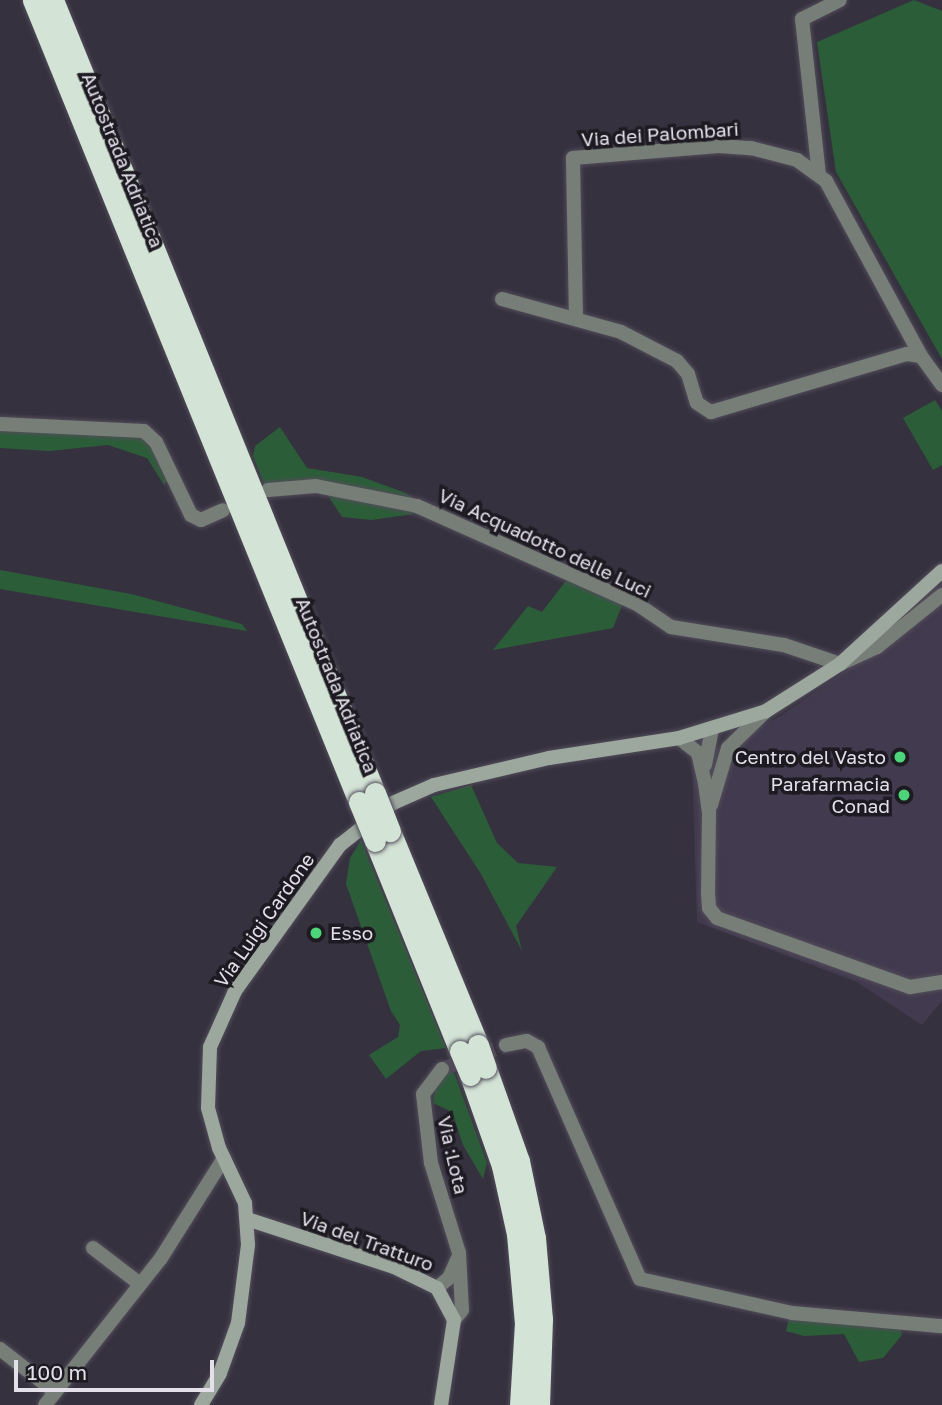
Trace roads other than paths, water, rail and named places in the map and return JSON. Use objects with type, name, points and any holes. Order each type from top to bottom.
[{"type":"highway","name":"Autostrada Adriatica","points":[[33,0],[383,836],[478,1071],[519,1161],[536,1238],[542,1328],[538,1405]]},
{"type":"highway","name":"Autostrada Adriatica","points":[[52,0],[367,798]]},
{"type":"highway","name":"Autostrada Adriatica","points":[[478,1071],[517,1234],[525,1322],[520,1405]]},
{"type":"main road","name":"Via Luigi Cardone","points":[[201,1405],[220,1373],[238,1322],[248,1261],[247,1219],[208,1108],[207,1082],[211,1047],[234,991],[355,829],[414,792],[474,774],[679,738],[766,711],[841,664],[942,571]]},
{"type":"main road","name":"Via del Tratturo","points":[[247,1219],[394,1267],[437,1288],[454,1320]]},
{"type":"main road","points":[[441,1405],[454,1320]]},
{"type":"street","points":[[819,176],[802,19],[840,0]]},
{"type":"street","name":"Via dei Palombari","points":[[576,317],[573,158],[719,146],[751,148],[797,160],[819,176],[921,356],[942,385]]},
{"type":"street","points":[[502,299],[576,317],[621,332],[677,360],[688,374],[696,403],[711,412],[907,354],[921,356]]},
{"type":"street","points":[[0,424],[144,431],[156,442],[191,515],[201,520],[223,510]]},
{"type":"street","name":"Via Acquadotto delle Luci","points":[[268,490],[316,486],[417,506],[637,604],[671,627],[784,645],[841,664]]},
{"type":"street","name":"Via Luigi Cardone","points":[[841,664],[877,647],[942,595]]},
{"type":"street","name":"Via Luigi Cardone","points":[[710,783],[728,748],[766,711]]},
{"type":"street","name":"Via Luigi Cardone","points":[[712,728],[718,746],[710,783],[708,893],[709,908],[717,918],[910,987],[942,982]]},
{"type":"street","name":"Via Luigi Cardone","points":[[679,738],[698,753],[710,783]]},
{"type":"street","points":[[506,1045],[527,1041],[538,1047],[640,1279],[792,1313],[942,1326]]},
{"type":"street","name":"Via :Lota","points":[[442,1069],[422,1094],[431,1163],[459,1253],[462,1310],[454,1320]]},
{"type":"street","points":[[45,1405],[140,1284],[224,1158]]},
{"type":"street","points":[[93,1248],[140,1284]]},
{"type":"street","points":[[437,1288],[454,1270],[459,1253]]},
{"type":"street","points":[[0,1349],[55,1392]]},
{"type":"tunnel","points":[[442,1069],[506,1045]]},
{"type":"place","name":"Centro del Vasto","points":[[900,757]]},
{"type":"place","name":"Parafarmacia Conad","points":[[904,795]]},
{"type":"place","name":"Esso","points":[[316,933]]}]
